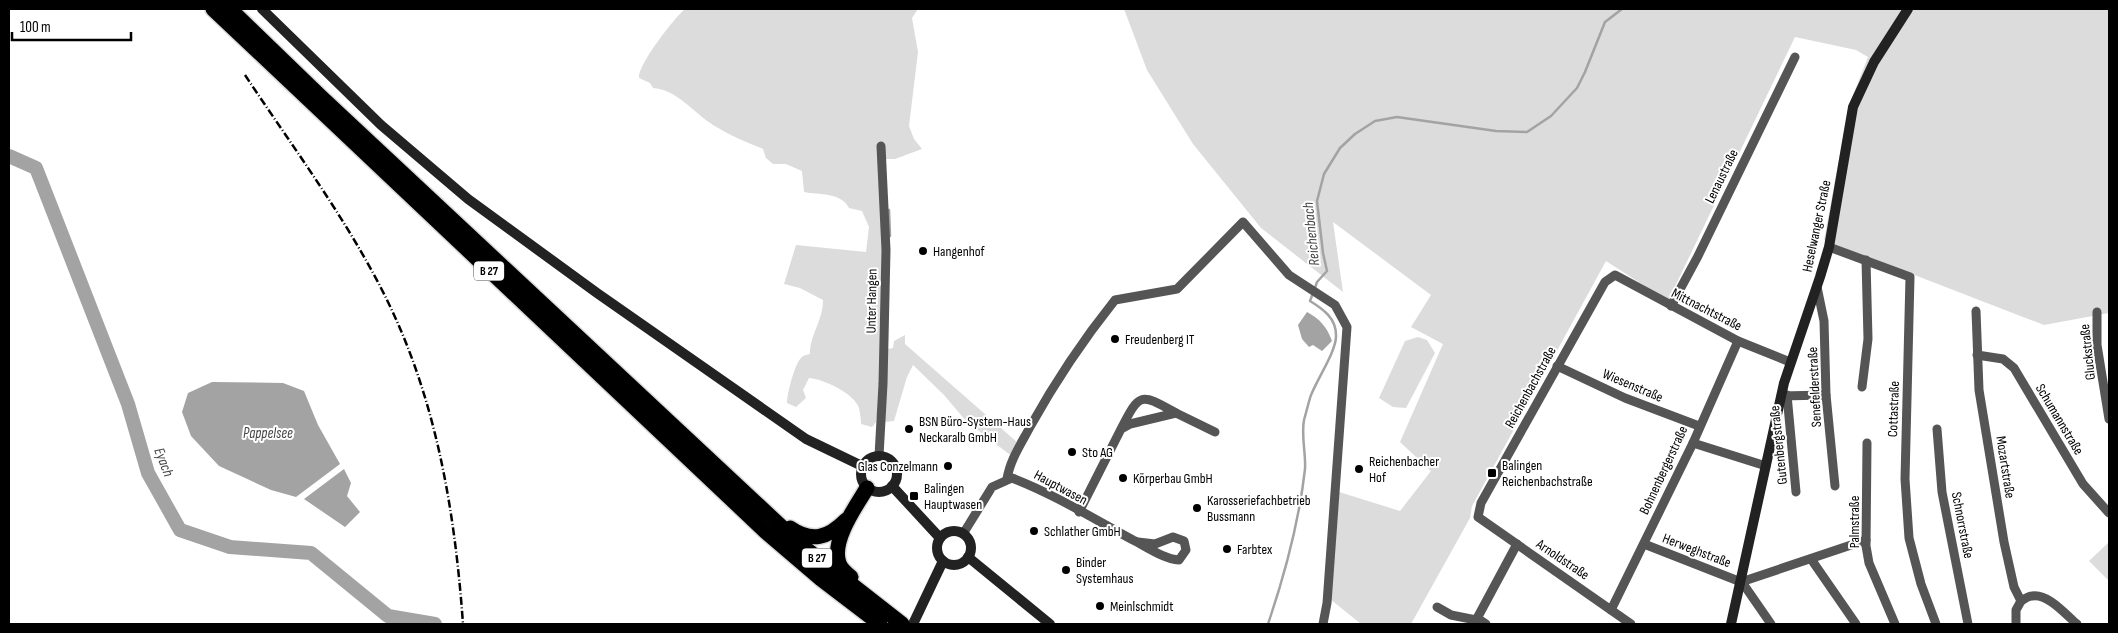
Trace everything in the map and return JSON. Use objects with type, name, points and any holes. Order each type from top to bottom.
[{"type":"highway","name":"B 27","points":[[213,9],[766,532],[821,579],[892,622]]},
{"type":"highway","name":"B 27","points":[[230,9],[321,97],[801,545],[878,606],[892,622]]},
{"type":"highway","points":[[867,488],[842,533],[838,548],[838,562],[843,570],[869,592],[878,606]]},
{"type":"highway","points":[[760,507],[800,535],[816,538],[834,532],[852,514]]},
{"type":"street","points":[[262,9],[381,125],[468,199],[597,293],[806,439],[862,466]]},
{"type":"street","name":"Heselwanger Straße","points":[[1731,624],[1766,466],[1784,396],[1790,362],[1817,287],[1828,246],[1852,107],[1874,62],[1908,9]]},
{"type":"street","name":"Lenaustraße","points":[[1671,306],[1698,256],[1795,57]]},
{"type":"street","name":"Unter Hangen","points":[[879,456],[883,384],[886,250],[880,146]]},
{"type":"street","points":[[963,534],[992,487],[1007,479],[1014,457],[1048,394],[1086,336],[1116,300],[1177,289],[1243,222],[1288,275],[1335,305],[1347,327],[1327,603],[1323,624]]},
{"type":"street","name":"Cottastraße","points":[[1828,246],[1910,277],[1905,480],[1909,538],[1921,584],[1936,624]]},
{"type":"street","points":[[1862,387],[1868,339],[1866,260]]},
{"type":"street","name":"Mittnachtstraße","points":[[1615,275],[1738,341],[1790,362]]},
{"type":"street","name":"Reichenbachstraße","points":[[1478,517],[1481,503],[1604,282],[1615,275]]},
{"type":"street","name":"Senefelderstraße","points":[[1817,287],[1824,321],[1826,395],[1835,486]]},
{"type":"street","name":"Mozartstraße","points":[[1976,311],[1979,390],[2004,542],[2014,587],[2021,601]]},
{"type":"street","name":"Gluckstraße","points":[[2097,312],[2097,346],[2109,419]]},
{"type":"street","name":"Bohnenbergerstraße","points":[[1611,610],[1693,443],[1738,341]]},
{"type":"street","name":"Schumannstraße","points":[[1977,355],[2002,359],[2014,368],[2083,484],[2109,513]]},
{"type":"street","name":"Wiesenstraße","points":[[1557,366],[1625,398],[1699,426]]},
{"type":"street","points":[[1784,396],[1826,395]]},
{"type":"street","name":"Gutenbergstraße","points":[[1784,396],[1796,492]]},
{"type":"street","points":[[1079,512],[1133,406],[1139,399],[1152,400],[1215,432]]},
{"type":"street","points":[[1121,429],[1130,424],[1176,413]]},
{"type":"street","name":"Schnorrstraße","points":[[1937,429],[1942,492],[1968,624]]},
{"type":"street","points":[[1693,443],[1766,466]]},
{"type":"street","name":"Palmstraße","points":[[1867,443],[1866,540],[1869,563],[1895,624]]},
{"type":"street","points":[[879,456],[890,460],[894,464],[897,475],[888,490],[877,492],[867,488],[861,478],[862,466],[869,459],[879,456]]},
{"type":"street","name":"Hauptwasen","points":[[1007,479],[1012,478],[1030,485],[1172,560],[1179,560],[1186,550],[1184,541],[1173,537],[1155,544],[1138,542]]},
{"type":"street","points":[[892,486],[940,538]]},
{"type":"street","name":"Arnoldstraße","points":[[1478,517],[1631,624]]},
{"type":"street","points":[[950,532],[963,534],[970,546],[968,557],[957,565],[943,562],[937,550],[940,538],[950,532]]},
{"type":"street","points":[[1771,624],[1741,582],[1866,540]]},
{"type":"street","points":[[1476,621],[1517,544]]},
{"type":"street","name":"Herweghstraße","points":[[1644,544],[1741,582]]},
{"type":"street","points":[[968,557],[1050,624]]},
{"type":"street","points":[[1810,559],[1856,624]]},
{"type":"street","points":[[913,624],[943,562]]},
{"type":"street","points":[[2016,624],[2016,610],[2021,601],[2033,596],[2042,597],[2050,601],[2077,624]]},
{"type":"street","points":[[1437,607],[1452,615],[1486,624]]},
{"type":"shaded area","points":[[685,9],[918,9],[912,18],[918,52],[909,126],[914,139],[922,149],[895,159],[886,159],[884,350],[893,348],[894,341],[905,335],[905,344],[1018,443],[1015,454],[1009,454],[966,421],[944,395],[913,365],[907,377],[894,421],[884,422],[877,415],[876,422],[872,427],[861,424],[859,408],[851,397],[830,384],[815,379],[809,378],[803,390],[806,398],[796,407],[787,403],[794,371],[799,360],[803,356],[810,354],[823,300],[800,288],[784,284],[796,245],[866,252],[869,227],[862,211],[849,208],[841,199],[829,195],[804,192],[802,171],[786,164],[773,164],[766,158],[763,149],[719,129],[677,97],[661,89],[653,88],[650,83],[639,78],[640,72],[650,53]]},
{"type":"shaded area","points":[[1124,9],[2109,9],[2109,313],[2044,325],[1824,240],[1849,105],[1868,57],[1856,50],[1795,37],[1668,301],[1606,261],[1472,506],[1470,518],[1411,624],[1361,624],[1330,599],[1336,491],[1400,511],[1431,471],[1400,442],[1443,344],[1411,327],[1431,295],[1333,222],[1343,292],[1261,228],[1193,144],[1147,70]]},
{"type":"shaded area","points":[[1418,337],[1427,340],[1435,353],[1406,408],[1393,407],[1379,398],[1405,341]]},
{"type":"shaded area","points":[[2109,542],[2109,581],[2089,561]]},
{"type":"water","points":[[1307,312],[1322,324],[1332,341],[1322,351],[1313,345],[1309,347],[1302,339],[1298,325]]},
{"type":"water","name":"Pappelsee","points":[[212,382],[283,383],[304,391],[318,425],[340,464],[296,497],[271,490],[219,466],[191,436],[182,412],[188,393]]},
{"type":"water","points":[[344,469],[351,483],[347,496],[360,512],[345,527],[304,499]]},
{"type":"waterway","name":"Reichenbach","points":[[1315,288],[1317,282],[1327,271],[1317,201],[1324,174],[1340,148],[1355,134],[1375,121],[1397,117],[1496,131],[1527,132],[1551,116],[1577,88],[1605,22],[1622,9]]},
{"type":"waterway","name":"Eyach","points":[[9,156],[36,168],[128,404],[148,473],[180,530],[230,547],[311,553],[388,616],[435,624]]},
{"type":"waterway","points":[[889,210],[890,236]]},
{"type":"waterway","name":"Reichenbach","points":[[1268,624],[1286,567],[1299,509],[1305,469],[1304,420],[1310,398],[1330,358],[1336,335],[1331,319],[1324,311],[1310,301],[1313,293]]},
{"type":"railway","points":[[245,75],[356,243],[373,272],[405,340],[419,379],[441,459],[455,541],[463,624]]},
{"type":"place","name":"Hangenhof","points":[[923,251]]},
{"type":"place","name":"Freudenberg IT","points":[[1115,339]]},
{"type":"place","name":"BSN Büro-System-Haus Neckaralb GmbH","points":[[909,429]]},
{"type":"place","name":"Sto AG","points":[[1072,452]]},
{"type":"place","name":"Glas Conzelmann","points":[[948,466]]},
{"type":"place","name":"Reichenbacher Hof","points":[[1359,469]]},
{"type":"place","name":"Balingen Reichenbachstraße","points":[[1492,473]]},
{"type":"place","name":"Körperbau GmbH","points":[[1123,478]]},
{"type":"place","name":"Balingen Hauptwasen","points":[[914,496]]},
{"type":"place","name":"Karosseriefachbetrieb Bussmann","points":[[1197,508]]},
{"type":"place","name":"Schlather GmbH","points":[[1034,531]]},
{"type":"place","name":"Farbtex","points":[[1227,549]]},
{"type":"place","name":"Binder Systemhaus","points":[[1066,570]]},
{"type":"place","name":"Meinlschmidt","points":[[1100,606]]}]
